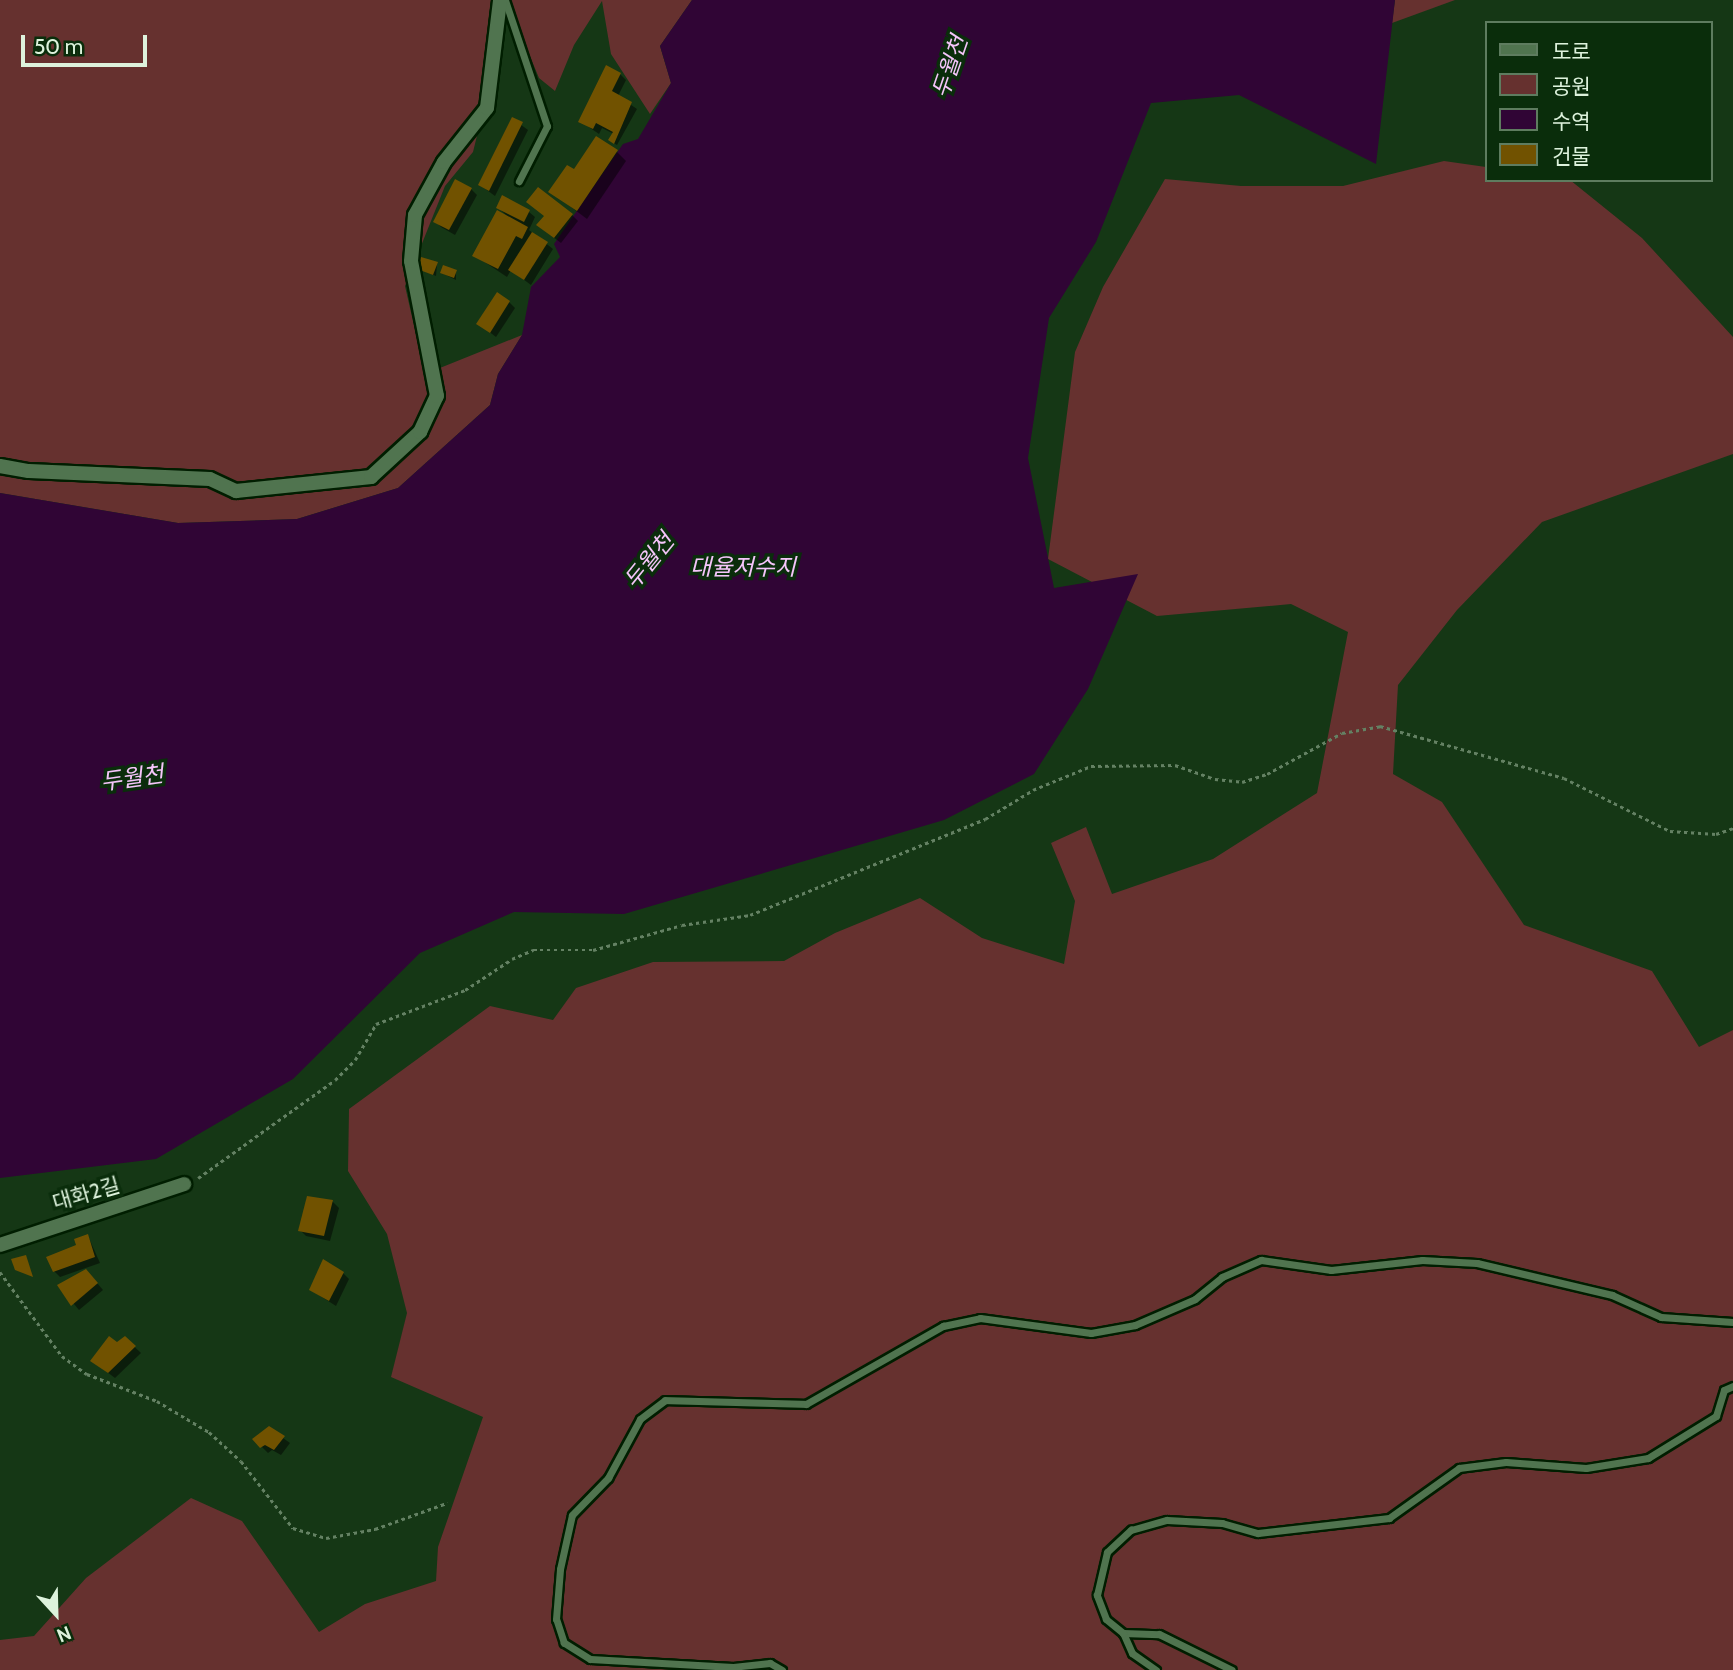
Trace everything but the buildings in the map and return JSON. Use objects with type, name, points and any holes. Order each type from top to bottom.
[{"type":"street","points":[[0,466],[29,471],[210,479],[236,491],[371,477],[420,432],[437,396],[411,261],[415,215],[444,162],[487,108],[503,0]]},
{"type":"street","name":"대화2길","points":[[0,1245],[184,1184]]},
{"type":"lane","points":[[503,0],[547,126],[519,180]]},
{"type":"lane","points":[[782,1670],[770,1663],[733,1667],[590,1659],[564,1643],[556,1619],[560,1569],[572,1514],[608,1478],[640,1419],[665,1400],[806,1404],[943,1326],[980,1318],[1091,1334],[1124,1327],[1195,1299],[1222,1276],[1261,1260],[1331,1270],[1422,1260],[1477,1263],[1612,1295],[1661,1317],[1733,1322]]},
{"type":"lane","points":[[1157,1670],[1132,1653],[1123,1633],[1106,1619],[1097,1595],[1107,1552],[1131,1530],[1167,1520],[1223,1523],[1258,1533],[1389,1518],[1459,1468],[1506,1462],[1586,1468],[1648,1458],[1716,1416],[1724,1390],[1733,1385]]},
{"type":"lane","points":[[1123,1633],[1159,1634],[1232,1670]]},
{"type":"path","points":[[184,1184],[211,1173],[335,1080],[355,1060],[376,1024],[465,990],[512,959],[533,950],[593,950],[682,925],[750,915],[985,818],[1033,790],[1091,766],[1175,765],[1216,779],[1242,782],[1267,774],[1342,733],[1380,726],[1564,778],[1670,831],[1716,834],[1733,828]]},
{"type":"path","points":[[0,1272],[62,1356],[87,1374],[157,1401],[209,1432],[240,1461],[293,1528],[326,1538],[375,1529],[447,1503]]},
{"type":"green space","points":[[0,0],[692,0],[660,46],[671,83],[650,114],[611,54],[602,1],[574,45],[555,91],[539,78],[509,6],[473,152],[445,186],[405,286],[425,374],[522,335],[498,374],[490,405],[398,488],[297,519],[178,523],[0,493]]},
{"type":"green space","points":[[1395,0],[1455,0],[1392,23]]},
{"type":"green space","points":[[1444,161],[1484,167],[1484,182],[1572,182],[1642,238],[1733,337],[1733,454],[1542,522],[1457,610],[1398,685],[1393,774],[1442,802],[1524,925],[1652,971],[1699,1047],[1733,1030],[1733,1670],[0,1670],[0,1640],[34,1636],[86,1578],[191,1498],[242,1521],[319,1632],[365,1604],[436,1581],[438,1547],[483,1417],[391,1377],[407,1313],[387,1234],[348,1171],[349,1109],[490,1006],[553,1020],[576,988],[653,962],[784,961],[835,933],[920,898],[982,938],[1064,964],[1075,901],[1051,843],[1086,827],[1112,894],[1213,859],[1317,793],[1348,632],[1291,604],[1157,616],[1048,559],[1075,352],[1103,287],[1165,179],[1241,186],[1343,186]]},
{"type":"water","name":"대율저수지","points":[[692,0],[1395,0],[1376,164],[1239,95],[1151,103],[1096,242],[1049,318],[1028,458],[1054,588],[1138,574],[1088,689],[1034,774],[944,820],[624,914],[514,912],[420,953],[293,1079],[156,1159],[0,1178],[0,493],[178,523],[297,519],[398,488],[490,405],[498,374],[522,335],[531,287],[560,257],[554,244],[623,144],[638,139],[671,83],[660,46]]},
{"type":"water label","name":"두월천","points":[[950,67]]},
{"type":"water label","name":"두월천","points":[[649,561]]},
{"type":"water label","name":"두월천","points":[[132,778]]}]
